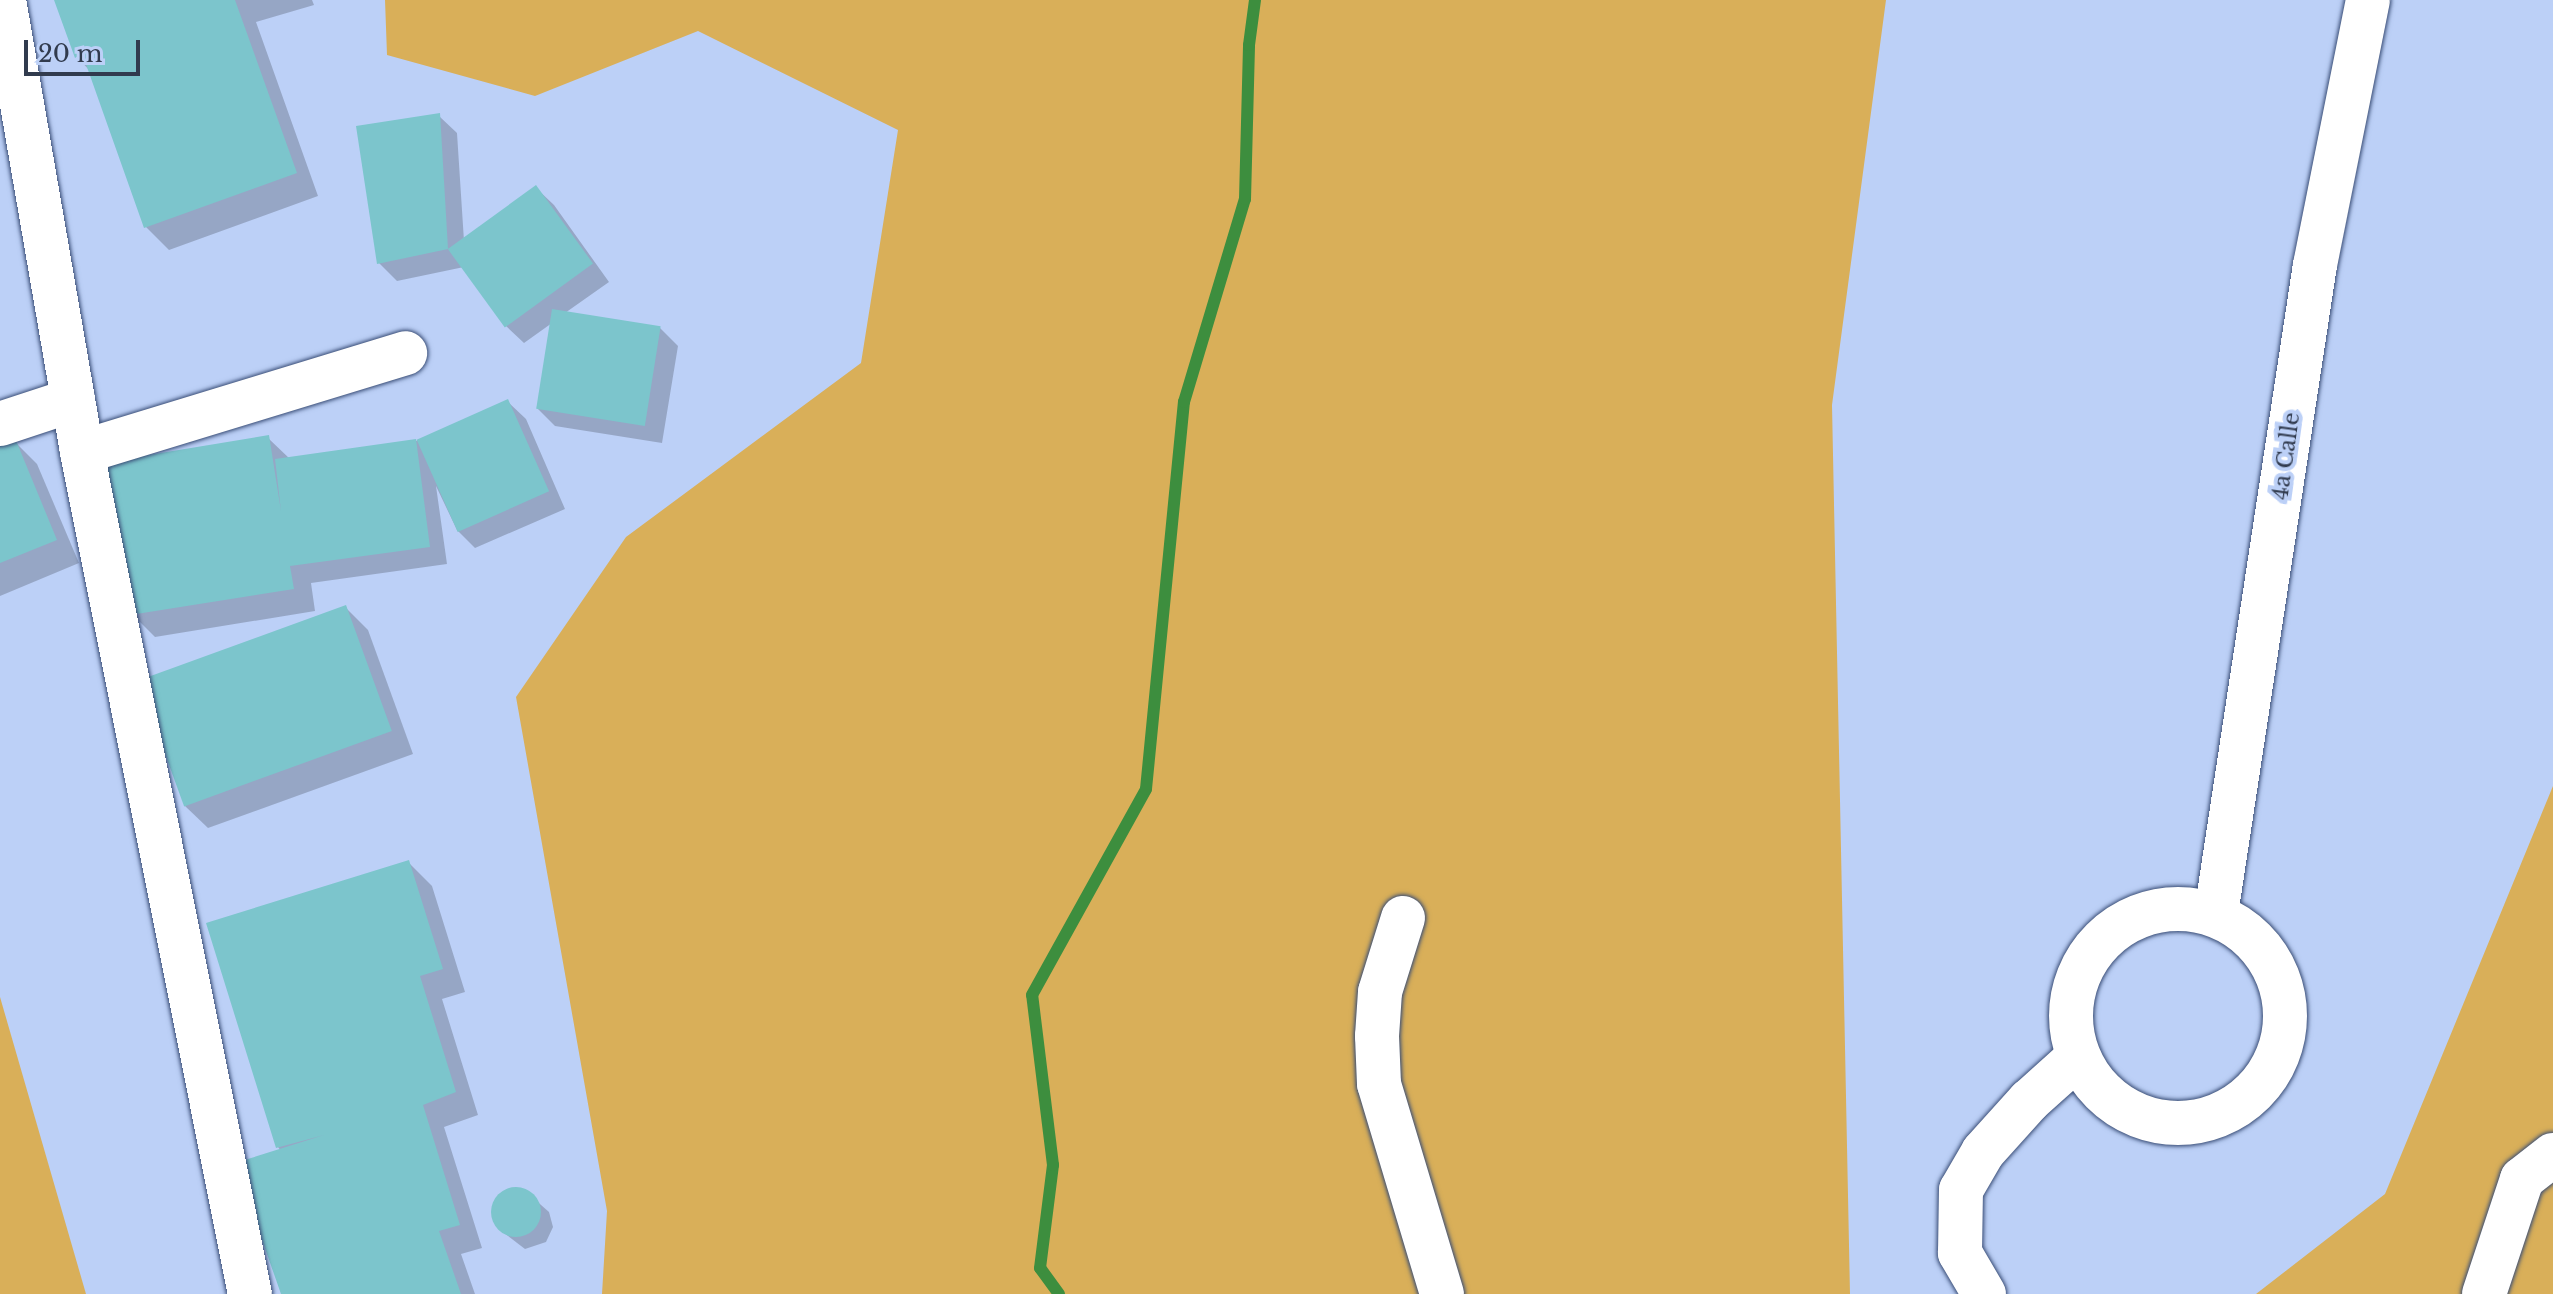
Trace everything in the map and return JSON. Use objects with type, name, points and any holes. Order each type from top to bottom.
[{"type":"street","points":[[4,0],[82,452],[250,1294]]},
{"type":"street","name":"4a Calle","points":[[2216,914],[2315,265],[2368,0]]},
{"type":"street","points":[[82,452],[405,353]]},
{"type":"street","points":[[0,424],[73,400]]},
{"type":"street","points":[[2169,910],[2216,914],[2247,931],[2270,958],[2284,991],[2286,1026],[2277,1061],[2257,1090],[2228,1112],[2194,1123],[2158,1122],[2124,1110],[2097,1087],[2078,1057],[2070,1023],[2074,987],[2089,956],[2113,930],[2145,913],[2169,910]]},
{"type":"street","points":[[1403,918],[1380,992],[1379,1084],[1442,1294]]},
{"type":"street","points":[[1984,1294],[1960,1253],[1961,1190],[1983,1152],[2029,1101],[2078,1057]]},
{"type":"street","points":[[2484,1294],[2522,1179],[2553,1155]]},
{"type":"shaded area","points":[[385,0],[1886,0],[1832,405],[1850,1294],[602,1294],[607,1211],[516,697],[626,537],[861,363],[898,130],[698,31],[535,96],[387,55]]},
{"type":"shaded area","points":[[2553,786],[2553,1294],[2256,1294],[2385,1194]]},
{"type":"shaded area","points":[[0,997],[86,1294],[0,1294]]},
{"type":"building","points":[[54,0],[235,0],[297,173],[144,228],[82,53],[75,58]]},
{"type":"building","points":[[440,113],[448,249],[377,264],[356,126]]},
{"type":"building","points":[[536,185],[593,263],[505,328],[448,249]]},
{"type":"building","points":[[552,309],[661,326],[645,426],[536,409]]},
{"type":"building","points":[[508,399],[549,491],[458,532],[417,440]]},
{"type":"building","points":[[269,435],[281,511],[275,459],[416,439],[430,547],[290,566],[294,589],[130,615],[106,462]]},
{"type":"building","points":[[15,438],[57,540],[0,563],[0,445]]},
{"type":"building","points":[[346,605],[392,731],[184,807],[138,681]]},
{"type":"building","points":[[409,860],[443,969],[420,976],[456,1092],[423,1105],[460,1225],[439,1231],[461,1294],[281,1294],[235,1163],[324,1135],[276,1148],[206,923]]},
{"type":"building","points":[[506,1188],[526,1188],[540,1202],[540,1222],[526,1236],[506,1236],[492,1222],[492,1202]]},
{"type":"waterway","points":[[1059,1294],[1040,1268],[1053,1165],[1032,995],[1146,789],[1184,402],[1245,199],[1249,45],[1255,0]]}]
